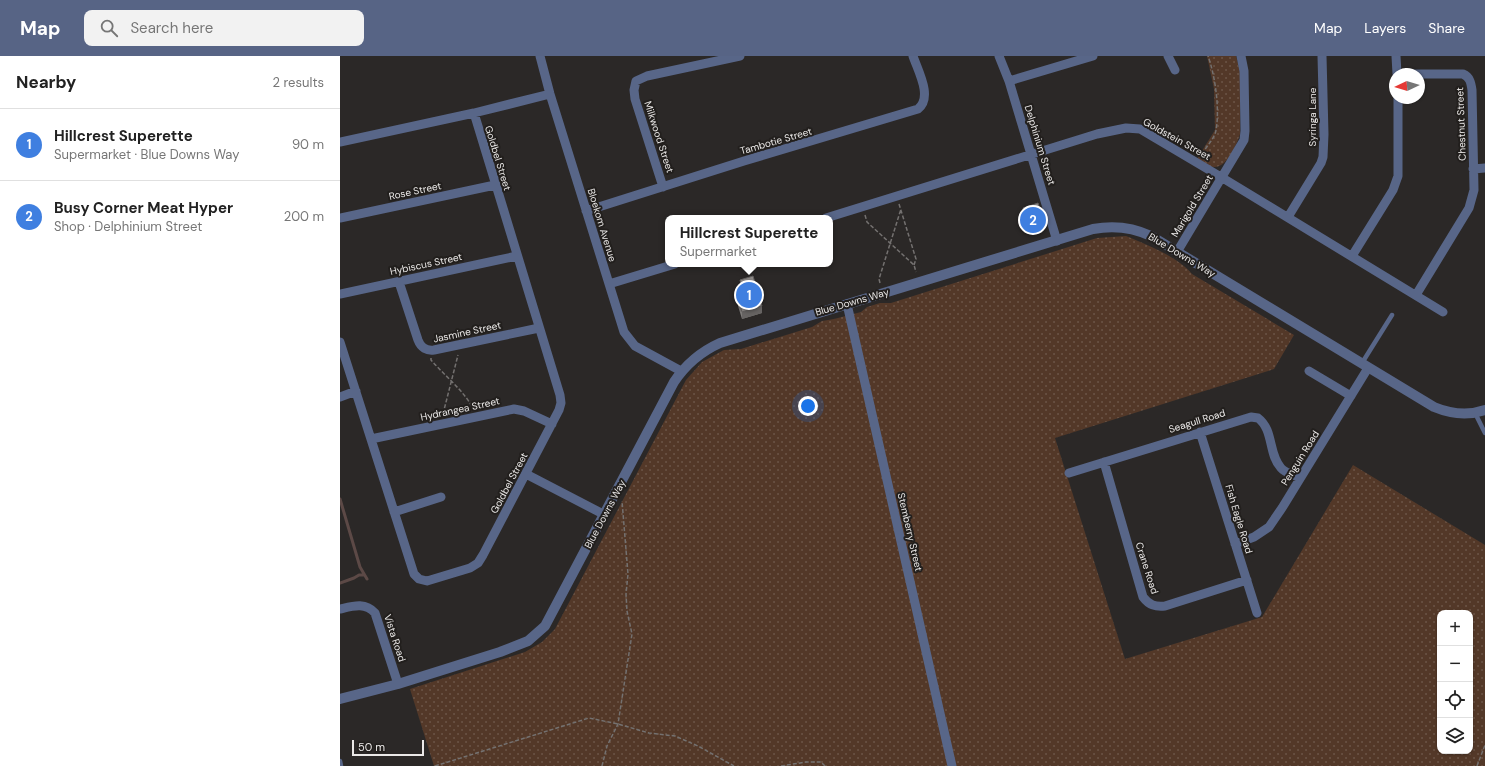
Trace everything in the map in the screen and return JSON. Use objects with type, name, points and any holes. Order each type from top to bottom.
[{"type":"street","name":"Bloekom Avenue","points":[[540,56],[550,94],[622,327],[635,346],[681,371]]},
{"type":"street","name":"Milkwood Street","points":[[663,187],[635,99],[634,90],[636,81],[647,76],[740,56]]},
{"type":"street","name":"Tambotie Street","points":[[586,211],[918,109],[922,105],[925,94],[913,56]]},
{"type":"street","name":"Delphinium Street","points":[[999,56],[1009,80],[1057,240]]},
{"type":"street","points":[[1009,80],[1093,56]]},
{"type":"street","points":[[1168,56],[1175,70]]},
{"type":"street","name":"Marigold Street","points":[[1177,252],[1245,135],[1244,71],[1241,56]]},
{"type":"street","name":"Syringa Lane","points":[[1288,217],[1321,163],[1324,134],[1322,56]]},
{"type":"street","points":[[1396,56],[1397,68]]},
{"type":"street","name":"Chestnut Street","points":[[1416,295],[1469,208],[1474,194],[1471,84],[1466,76],[1458,73],[1425,74]]},
{"type":"street","points":[[340,142],[474,114],[550,94]]},
{"type":"street","points":[[1352,256],[1393,190],[1397,181],[1398,104]]},
{"type":"street","name":"Goldbel Street","points":[[340,342],[414,574],[423,580],[431,580],[470,568],[481,559],[552,424],[560,407],[561,399],[474,114]]},
{"type":"street","name":"Goldstein Street","points":[[833,216],[1098,134],[1132,128],[1140,129],[1443,312]]},
{"type":"street","name":"Chestnut Street","points":[[1473,169],[1485,168]]},
{"type":"street","name":"Rose Street","points":[[340,218],[495,185]]},
{"type":"street","name":"Blue Downs Way","points":[[340,699],[398,684],[500,652],[528,641],[538,634],[545,626],[681,371],[698,355],[720,343],[1093,229],[1122,227],[1139,230],[1434,407],[1451,413],[1463,414],[1480,411]]},
{"type":"street","name":"Hybiscus Street","points":[[340,294],[517,256]]},
{"type":"street","points":[[608,284],[665,267]]},
{"type":"street","name":"Jasmine Street","points":[[399,282],[419,343],[423,348],[431,351],[539,328]]},
{"type":"street","name":"Stemberry Street","points":[[847,304],[952,766]]},
{"type":"street","name":"Penguin Road","points":[[1236,544],[1254,537],[1269,527],[1351,396],[1365,366]]},
{"type":"street","points":[[1309,371],[1351,396]]},
{"type":"street","points":[[340,397],[356,391]]},
{"type":"street","name":"Hydrangea Street","points":[[371,439],[518,409],[552,424]]},
{"type":"street","name":"Seagull Road","points":[[1069,473],[1246,418],[1258,418],[1266,426],[1280,468],[1300,478]]},
{"type":"street","name":"Fish Eagle Road","points":[[1200,432],[1257,612]]},
{"type":"street","name":"Crane Road","points":[[1104,462],[1143,597],[1147,602],[1153,606],[1165,606],[1247,580]]},
{"type":"street","points":[[526,474],[605,515]]},
{"type":"street","points":[[394,512],[441,497]]},
{"type":"street","name":"Vista Road","points":[[340,609],[364,605],[369,607],[375,613],[398,684]]},
{"type":"lane","points":[[1365,366],[1392,315]]},
{"type":"lane","points":[[1480,411],[1485,433]]},
{"type":"lane","points":[[340,761],[341,766]]},
{"type":"path","points":[[1197,163],[1216,131],[1217,96],[1208,56]]},
{"type":"path","points":[[896,196],[916,259],[914,265]]},
{"type":"path","points":[[862,207],[867,222],[914,265],[917,276]]},
{"type":"path","points":[[880,287],[879,279],[901,209]]},
{"type":"path","points":[[440,425],[461,344]]},
{"type":"path","points":[[431,351],[431,360],[466,396],[478,417]]},
{"type":"path","points":[[602,766],[607,746],[618,724],[632,634],[627,611],[626,594],[628,574],[622,498]]},
{"type":"path","points":[[435,766],[589,718],[618,724],[649,733],[675,736],[698,746],[734,766]]},
{"type":"path","points":[[1477,766],[1485,745]]},
{"type":"path","points":[[781,766],[806,762],[821,762],[825,766]]},
{"type":"shaded area","points":[[1207,56],[1236,56],[1240,71],[1240,134],[1231,155],[1223,164],[1214,167],[1197,159],[1215,130],[1214,89]]},
{"type":"shaded area","points":[[1126,236],[1170,256],[1192,274],[1294,335],[1274,369],[1055,438],[1125,659],[1262,617],[1353,465],[1485,545],[1485,766],[434,766],[410,689],[525,652],[542,642],[555,629],[686,380],[702,362],[724,350],[741,349],[812,327],[822,321],[861,312],[867,307],[880,303],[891,303],[1097,238]]},
{"type":"building","points":[[1038,203],[1042,217],[1039,224],[1028,227],[1023,208]]},
{"type":"building","points":[[753,276],[762,306],[742,312],[738,299],[744,297],[740,280]]},
{"type":"waterway","points":[[340,499],[360,567],[367,579]]},
{"type":"waterway","points":[[340,583],[359,575],[364,575]]},
{"type":"place","name":"Busy Corner Meat Hyper","points":[[1033,220]]},
{"type":"place","name":"Hillcrest Superette","points":[[749,295]]}]
